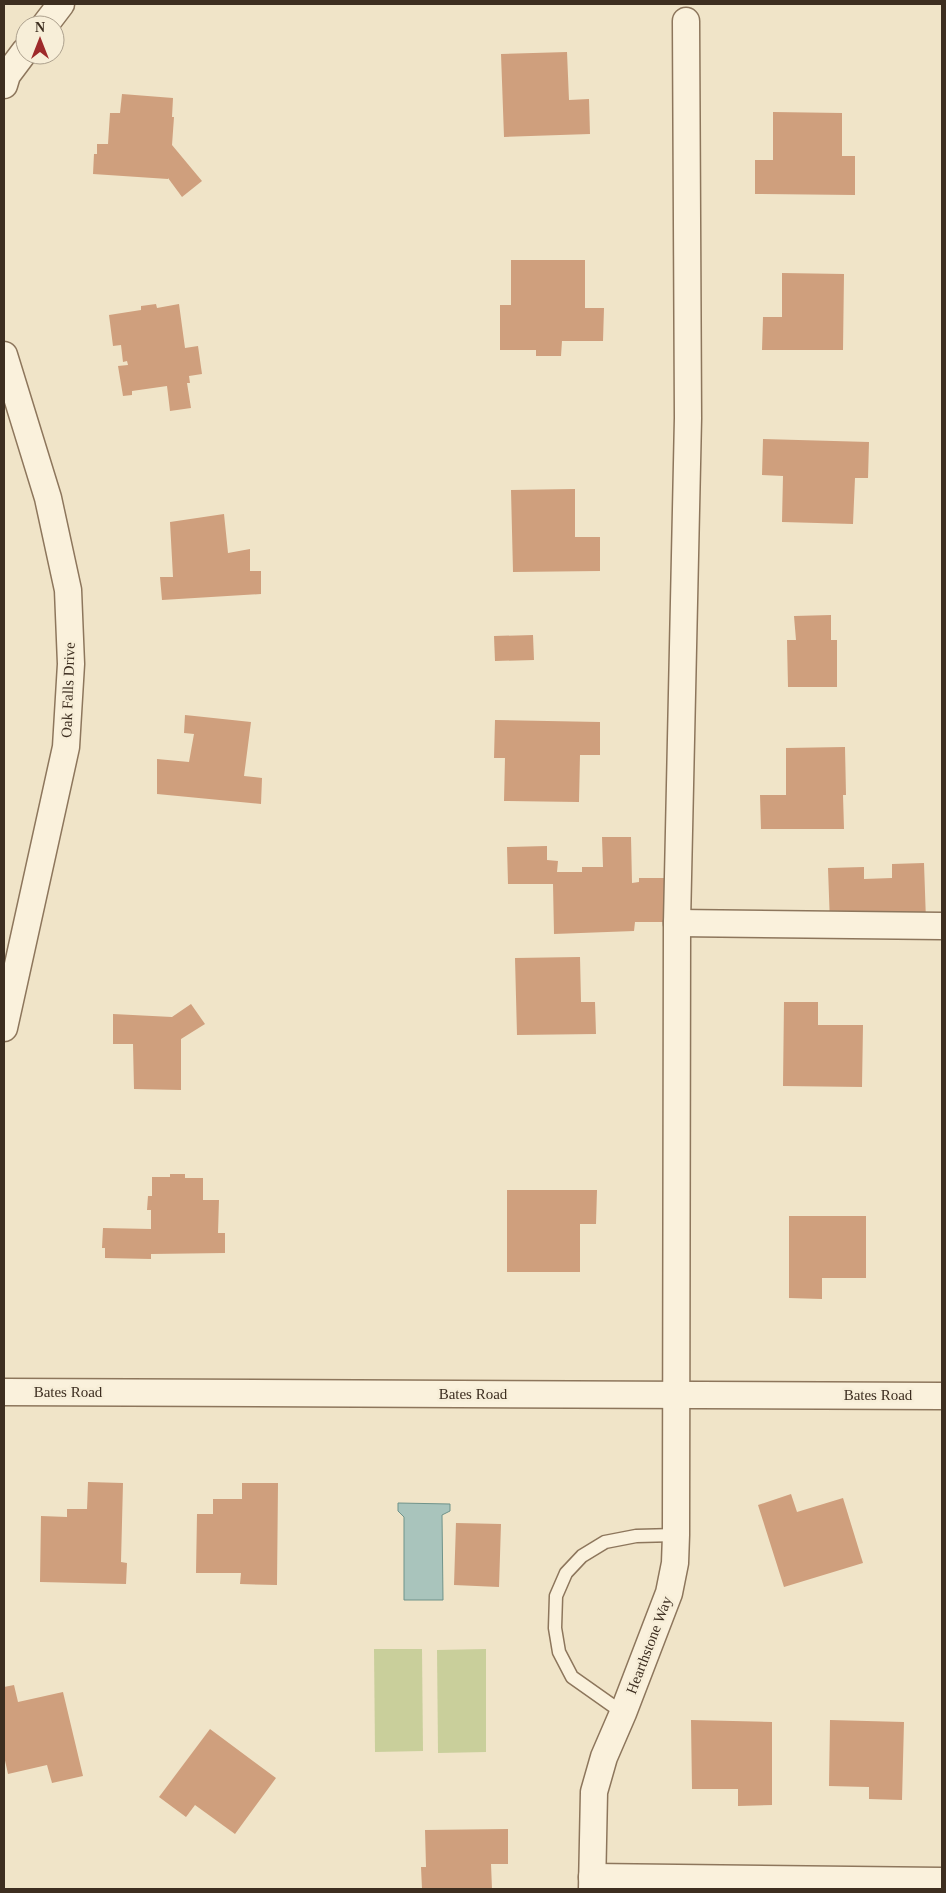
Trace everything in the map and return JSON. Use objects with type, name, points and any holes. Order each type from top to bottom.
[{"type":"street","points":[[53,15],[61,4]]},
{"type":"street","name":"Hearthstone Way","points":[[592,1883],[594,1792],[604,1758],[669,1593],[675,1562],[677,924],[688,418],[686,21]]},
{"type":"street","points":[[4,84],[7,75],[15,64]]},
{"type":"street","name":"Oak Falls Drive","points":[[4,355],[48,498],[68,590],[71,664],[66,747],[4,1028]]},
{"type":"street","points":[[677,924],[942,926]]},
{"type":"street","name":"Bates Road","points":[[4,1392],[942,1396]]},
{"type":"street","points":[[592,1883],[942,1881]]},
{"type":"lane","points":[[623,1713],[572,1677],[559,1652],[554,1628],[556,1596],[566,1573],[582,1556],[605,1542],[636,1536],[676,1535]]},
{"type":"green space","points":[[374,1649],[422,1649],[423,1751],[375,1752]]},
{"type":"green space","points":[[486,1649],[486,1752],[438,1753],[437,1650]]},
{"type":"water","points":[[398,1503],[450,1504],[450,1511],[442,1515],[443,1600],[404,1600],[404,1517],[398,1511]]},
{"type":"building","points":[[567,52],[569,100],[589,99],[590,134],[504,137],[501,54]]},
{"type":"building","points":[[122,94],[173,98],[172,145],[202,181],[182,197],[168,178],[93,174],[94,154],[97,154],[97,144],[108,144],[110,113],[120,113]]},
{"type":"building","points":[[773,112],[842,113],[842,156],[855,156],[855,195],[755,194],[755,160],[773,160]]},
{"type":"building","points":[[511,260],[585,260],[585,308],[604,308],[603,341],[562,341],[561,356],[536,356],[536,350],[500,350],[500,305],[511,305]]},
{"type":"building","points":[[782,273],[844,274],[843,350],[762,350],[763,317],[782,317]]},
{"type":"building","points":[[156,304],[157,308],[179,304],[185,348],[198,346],[202,374],[189,376],[190,383],[187,383],[191,408],[170,411],[167,386],[132,391],[132,395],[123,396],[118,366],[128,365],[127,361],[123,362],[121,345],[113,346],[109,315],[141,310],[141,306]]},
{"type":"building","points":[[763,439],[869,442],[868,478],[855,478],[853,524],[782,522],[783,476],[762,475]]},
{"type":"building","points":[[575,489],[575,537],[600,537],[600,571],[513,572],[511,490]]},
{"type":"building","points":[[224,514],[228,553],[250,549],[250,571],[261,571],[261,594],[162,600],[160,577],[173,577],[170,522]]},
{"type":"building","points":[[831,615],[831,640],[837,640],[837,687],[788,687],[787,640],[796,640],[794,616]]},
{"type":"building","points":[[533,635],[534,660],[495,661],[494,636]]},
{"type":"building","points":[[185,715],[251,722],[244,776],[262,778],[261,804],[157,794],[157,759],[189,762],[194,734],[184,733]]},
{"type":"building","points":[[495,720],[600,722],[600,755],[580,755],[579,802],[504,801],[505,758],[494,758]]},
{"type":"building","points":[[845,747],[846,795],[843,795],[844,829],[761,829],[760,795],[786,795],[786,748]]},
{"type":"building","points":[[602,837],[631,837],[632,883],[639,882],[639,878],[670,878],[669,922],[635,922],[634,931],[554,934],[553,884],[508,884],[507,847],[547,846],[547,860],[558,861],[557,872],[582,872],[582,867],[603,867]]},
{"type":"building","points":[[924,863],[926,921],[830,924],[828,868],[864,867],[864,879],[892,878],[892,864]]},
{"type":"building","points":[[580,957],[581,1002],[595,1002],[596,1034],[517,1035],[515,958]]},
{"type":"building","points":[[784,1002],[818,1002],[818,1025],[863,1025],[862,1087],[783,1086]]},
{"type":"building","points":[[191,1004],[205,1024],[181,1039],[181,1090],[134,1089],[133,1044],[113,1044],[113,1014],[172,1017]]},
{"type":"building","points":[[170,1174],[185,1174],[185,1178],[203,1178],[203,1200],[219,1200],[218,1233],[225,1233],[225,1253],[151,1254],[151,1259],[105,1258],[105,1248],[102,1248],[103,1228],[151,1229],[151,1210],[147,1210],[148,1196],[152,1196],[152,1177],[170,1177]]},
{"type":"building","points":[[507,1190],[597,1190],[596,1224],[580,1224],[580,1272],[507,1272]]},
{"type":"building","points":[[789,1216],[866,1216],[866,1278],[822,1278],[822,1299],[789,1298]]},
{"type":"building","points":[[88,1482],[123,1483],[121,1562],[127,1563],[126,1584],[40,1582],[41,1516],[67,1517],[67,1509],[87,1509]]},
{"type":"building","points":[[242,1483],[278,1483],[277,1585],[240,1584],[241,1573],[196,1573],[197,1514],[213,1514],[213,1499],[242,1499]]},
{"type":"building","points":[[791,1494],[797,1512],[843,1498],[863,1563],[784,1587],[758,1505]]},
{"type":"building","points":[[456,1523],[501,1524],[499,1587],[454,1585]]},
{"type":"building","points":[[14,1685],[18,1702],[63,1692],[83,1776],[52,1783],[47,1765],[8,1774],[4,1756],[4,1687]]},
{"type":"building","points":[[691,1720],[772,1722],[772,1805],[738,1806],[738,1789],[692,1789]]},
{"type":"building","points":[[830,1720],[904,1722],[902,1800],[869,1799],[869,1787],[829,1786]]},
{"type":"building","points":[[210,1729],[276,1778],[235,1834],[195,1805],[186,1817],[159,1797]]},
{"type":"building","points":[[508,1829],[508,1864],[491,1864],[492,1889],[422,1889],[421,1867],[426,1867],[425,1830]]}]
